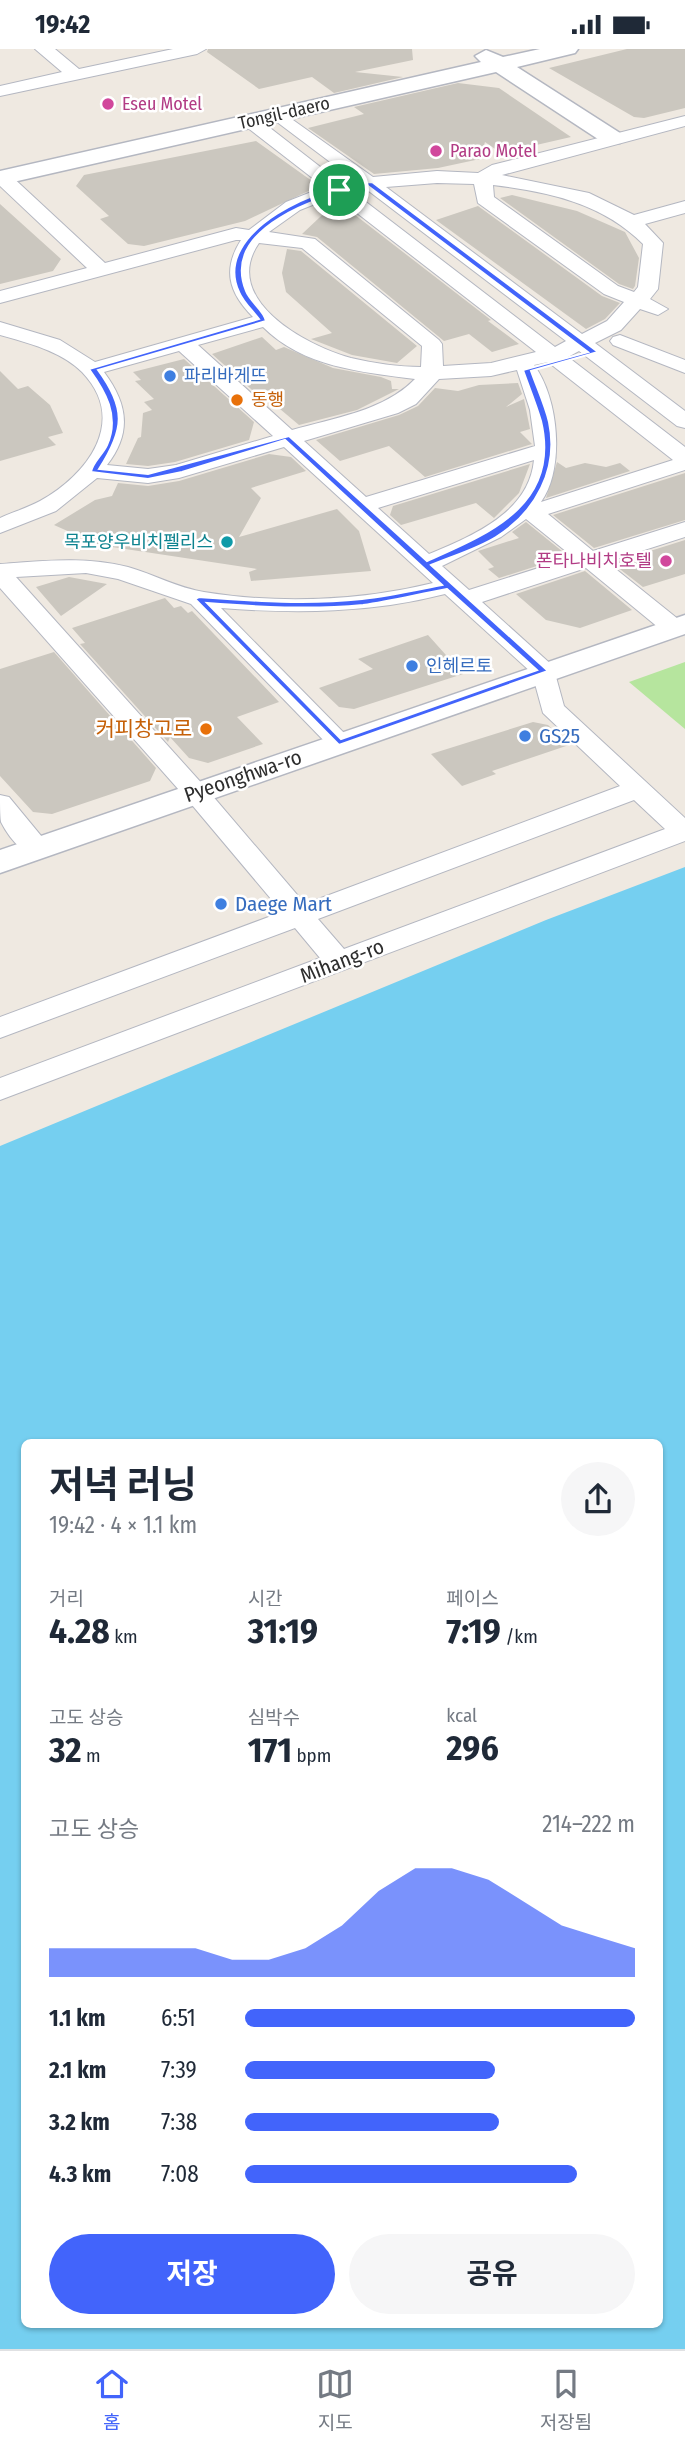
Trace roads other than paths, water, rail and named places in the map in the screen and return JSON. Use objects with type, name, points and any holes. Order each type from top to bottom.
[{"type":"street","points":[[44,49],[76,75]]},
{"type":"street","points":[[0,91],[173,51],[197,49]]},
{"type":"street","name":"Tongil-daero","points":[[0,173],[490,54],[568,49]]},
{"type":"street","points":[[490,54],[612,138]]},
{"type":"street","name":"Tongil-daero","points":[[0,173],[279,115],[490,54]]},
{"type":"street","points":[[279,115],[685,421]]},
{"type":"street","points":[[250,121],[685,461]]},
{"type":"street","points":[[483,177],[499,169],[685,121]]},
{"type":"street","points":[[0,173],[102,271]]},
{"type":"street","points":[[437,177],[483,177],[576,196],[607,207],[631,222],[651,240],[667,269],[665,297],[658,309],[620,341],[562,363],[527,370],[432,374],[386,368],[333,356],[294,339],[264,320],[242,292],[239,272],[244,249],[254,235],[275,217],[297,205],[369,183],[437,177]]},
{"type":"street","points":[[483,177],[485,199],[611,290],[658,309]]},
{"type":"street","points":[[631,222],[685,207]]},
{"type":"street","points":[[0,297],[236,235],[254,235],[308,243],[432,344],[432,374],[408,399],[390,408],[179,471],[148,476],[94,471]]},
{"type":"street","points":[[157,256],[204,258],[239,272]]},
{"type":"street","points":[[93,369],[264,320]]},
{"type":"street","points":[[0,328],[59,347],[93,369],[109,391],[117,417],[112,444],[94,471],[61,498],[0,526]]},
{"type":"street","points":[[620,341],[685,367]]},
{"type":"street","points":[[184,344],[544,671],[552,708],[684,832]]},
{"type":"street","points":[[527,370],[545,423],[548,449],[543,480],[528,509]]},
{"type":"street","points":[[362,506],[548,449]]},
{"type":"street","points":[[426,564],[493,535],[528,509],[685,461]]},
{"type":"street","points":[[528,509],[590,560],[680,626]]},
{"type":"street","points":[[0,572],[37,566],[86,566],[123,573],[199,599],[277,606],[323,605],[456,593],[590,560],[685,529]]},
{"type":"street","points":[[0,572],[196,793],[339,962]]},
{"type":"street","points":[[199,599],[339,742]]},
{"type":"street","name":"Pyeonghwa-ro","points":[[0,862],[339,742],[680,626]]},
{"type":"street","points":[[0,1028],[638,789]]},
{"type":"street","points":[[0,803],[37,849]]},
{"type":"street","name":"Mihang-ro","points":[[0,1089],[684,832]]},
{"type":"water","points":[[685,867],[685,2349],[0,2349],[0,1146],[546,920]]},
{"type":"place","name":"Eseu Motel","points":[[108,104]]},
{"type":"place","name":"Parao Motel","points":[[436,151]]},
{"type":"place","name":"파리바게뜨","points":[[170,376]]},
{"type":"place","name":"동행","points":[[237,400]]},
{"type":"place","name":"목포양우비치펠리스","points":[[227,542]]},
{"type":"place","name":"폰타나비치호텔","points":[[666,561]]},
{"type":"place","name":"인헤르토","points":[[412,666]]},
{"type":"place","name":"커피창고로","points":[[206,729]]},
{"type":"place","name":"GS25","points":[[525,736]]},
{"type":"place","name":"Daege Mart","points":[[221,904]]}]
